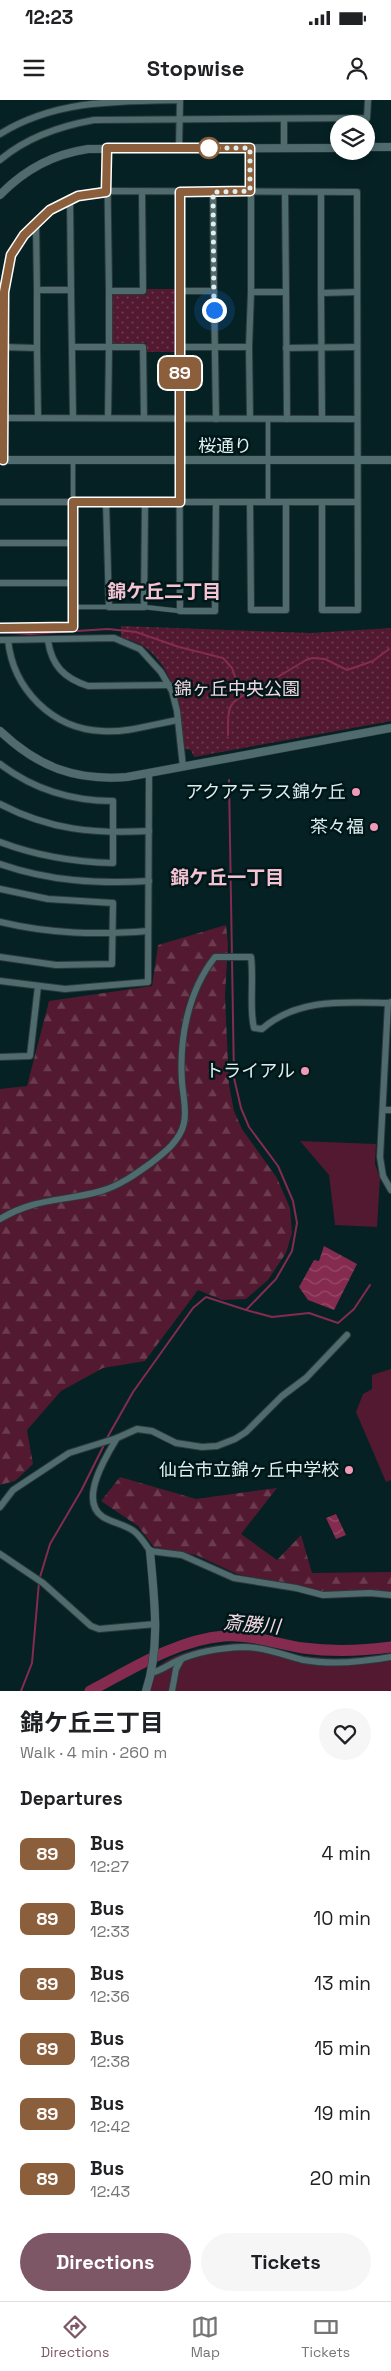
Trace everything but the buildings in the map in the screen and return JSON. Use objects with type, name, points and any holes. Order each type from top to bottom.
[{"type":"street","points":[[0,134],[33,116],[89,102],[180,100],[179,148]]},
{"type":"street","points":[[0,160],[24,144],[67,125],[94,120],[367,118],[368,100]]},
{"type":"street","points":[[284,119],[284,148]]},
{"type":"street","points":[[0,195],[23,174],[49,160],[76,151],[107,148],[330,148]]},
{"type":"street","points":[[107,148],[108,418]]},
{"type":"street","points":[[250,148],[250,418]]},
{"type":"street","points":[[375,148],[391,148]]},
{"type":"street","points":[[1,460],[3,418],[2,292],[11,255],[24,235],[50,210],[70,198],[106,192],[357,192],[358,610],[322,610],[322,502]]},
{"type":"street","points":[[109,291],[143,291],[142,192]]},
{"type":"street","points":[[180,192],[180,612]]},
{"type":"street","points":[[213,192],[216,418]]},
{"type":"street","points":[[286,192],[287,418]]},
{"type":"street","points":[[321,192],[322,418]]},
{"type":"street","points":[[70,198],[73,418]]},
{"type":"street","points":[[36,222],[38,418]]},
{"type":"street","points":[[37,290],[71,290]]},
{"type":"street","points":[[180,291],[214,291]]},
{"type":"street","points":[[251,292],[286,292]]},
{"type":"street","points":[[321,292],[357,292]]},
{"type":"street","points":[[2,347],[37,348]]},
{"type":"street","points":[[72,347],[143,347],[144,418]]},
{"type":"street","points":[[180,347],[249,347]]},
{"type":"street","points":[[286,348],[357,347]]},
{"type":"street","points":[[3,418],[357,419]]},
{"type":"street","points":[[268,418],[268,457]]},
{"type":"street","name":"桜通り","points":[[1,460],[391,460]]},
{"type":"street","points":[[0,628],[73,627],[73,464]]},
{"type":"street","points":[[268,465],[268,502]]},
{"type":"street","points":[[0,502],[357,502]]},
{"type":"street","points":[[106,502],[109,607]]},
{"type":"street","points":[[144,608],[145,502]]},
{"type":"street","points":[[74,607],[144,608],[180,612],[215,611],[216,502]]},
{"type":"street","points":[[250,502],[252,610],[286,610],[286,502]]},
{"type":"street","points":[[0,543],[74,543]]},
{"type":"street","points":[[0,583],[74,583]]},
{"type":"street","points":[[0,640],[48,641],[114,638],[144,652],[161,672],[169,685],[176,704],[182,767]]},
{"type":"street","points":[[8,640],[15,668],[24,686],[41,706],[64,721],[84,729],[110,732],[178,720]]},
{"type":"street","points":[[48,641],[56,666],[65,675],[79,683],[88,686],[169,685]]},
{"type":"street","points":[[0,731],[30,756],[52,767],[80,776],[110,778],[149,773],[391,728]]},
{"type":"street","points":[[0,764],[24,779],[55,793],[84,800],[113,801],[113,863],[64,860],[41,856],[0,842]]},
{"type":"street","points":[[0,981],[64,989],[97,988],[148,982],[149,773]]},
{"type":"street","points":[[0,804],[25,816],[64,828],[114,833],[149,831]]},
{"type":"street","points":[[0,864],[35,875],[83,882],[149,881]]},
{"type":"street","points":[[0,889],[48,900],[113,902],[112,964],[56,965],[0,957]]},
{"type":"street","points":[[0,922],[52,932],[112,934],[148,931]]},
{"type":"street","points":[[0,1219],[31,1204],[103,1190],[141,1170],[172,1145],[184,1123],[182,1047],[200,976],[215,957],[251,957],[254,986],[252,1022],[254,1028],[258,1030],[290,1011],[304,1006],[335,1003],[390,1002],[380,1157],[383,1176],[391,1190]]},
{"type":"street","points":[[0,1057],[30,1056],[38,986]]},
{"type":"street","points":[[383,1110],[391,1110]]},
{"type":"street","points":[[0,1507],[13,1490],[68,1453],[114,1439],[137,1429],[152,1431],[176,1443],[194,1446],[217,1446],[235,1439],[246,1432],[282,1396],[306,1378],[347,1336]]},
{"type":"street","points":[[114,1439],[98,1472],[94,1501],[102,1516],[135,1532],[150,1551],[156,1624],[156,1649],[146,1691]]},
{"type":"street","points":[[150,1551],[182,1555],[234,1578],[296,1588],[322,1595],[370,1593],[391,1596]]},
{"type":"street","points":[[0,1554],[43,1583],[91,1626],[99,1629],[156,1624]]},
{"type":"street","points":[[152,1671],[209,1650],[245,1647],[270,1650],[303,1660],[326,1662],[366,1661],[391,1657]]},
{"type":"street","points":[[172,1691],[176,1669],[182,1659]]},
{"type":"green space","points":[[147,289],[176,289],[176,352],[147,352],[146,343],[111,343],[110,298],[114,294],[146,295]]},
{"type":"green space","name":"錦ヶ丘中央公園","points":[[121,626],[311,633],[391,628],[391,721],[194,757],[191,750],[184,749],[181,721],[171,681],[156,658],[143,646],[121,637]]},
{"type":"green space","points":[[226,925],[228,944],[225,996],[229,1085],[234,1111],[242,1129],[277,1178],[290,1208],[292,1233],[286,1253],[268,1280],[246,1299],[222,1300],[198,1290],[145,1361],[103,1368],[61,1391],[27,1430],[33,1464],[15,1481],[0,1485],[0,1089],[27,1086],[49,1001],[152,986],[158,945]]},
{"type":"green space","points":[[300,1141],[376,1144],[375,1164],[380,1178],[377,1227],[335,1225],[329,1175]]},
{"type":"green space","points":[[391,1369],[391,1480],[386,1482],[356,1412],[363,1394],[372,1389],[372,1375]]},
{"type":"green space","points":[[120,1477],[196,1499],[277,1488],[241,1534],[277,1560],[301,1535],[312,1573],[391,1572],[391,1591],[321,1591],[237,1574],[196,1555],[154,1547],[138,1526],[101,1501]]},
{"type":"green space","points":[[235,1643],[250,1644],[291,1654],[328,1658],[354,1658],[391,1653],[391,1691],[146,1691],[152,1673],[169,1659],[190,1651]]},
{"type":"water","points":[[324,1246],[357,1264],[334,1310],[308,1300],[299,1287],[314,1260],[319,1261]]},
{"type":"water","points":[[336,1514],[346,1535],[336,1539],[326,1518]]},
{"type":"waterway","points":[[0,632],[30,634],[108,629],[136,632],[179,647],[223,658],[232,668],[242,696]]},
{"type":"waterway","points":[[261,687],[312,658],[325,659],[347,670],[373,661],[389,649]]},
{"type":"waterway","points":[[228,735],[228,717],[231,706],[239,698],[254,690]]},
{"type":"waterway","points":[[107,1438],[133,1392],[193,1308],[206,1297],[246,1310],[276,1279],[292,1251],[297,1223],[293,1201],[278,1166],[249,1127],[241,1108],[234,1078],[229,780]]},
{"type":"waterway","points":[[246,1310],[272,1317],[309,1313],[338,1323],[354,1309],[370,1285]]},
{"type":"waterway","points":[[40,1577],[50,1544],[81,1491],[104,1445]]},
{"type":"waterway","points":[[21,1691],[32,1663],[39,1582]]},
{"type":"waterway","name":"斎勝川","points":[[90,1691],[172,1649],[189,1643],[224,1636],[244,1636],[303,1648],[325,1650],[391,1647]]},
{"type":"bus line","name":"89","points":[[0,628],[41,629],[73,627],[73,502],[180,502],[180,192],[250,191],[250,148],[107,148],[106,192],[94,192],[70,198],[45,213],[29,228],[11,255],[6,273],[2,347],[3,460]]},
{"type":"place","name":"アクアテラス錦ケ丘","points":[[356,792]]},
{"type":"place","name":"茶々福","points":[[374,827]]},
{"type":"place","name":"トライアル","points":[[305,1071]]},
{"type":"place","name":"仙台市立錦ヶ丘中学校","points":[[349,1470]]},
{"type":"district","name":"錦ケ丘二丁目","points":[[164,591]]},
{"type":"district","name":"錦ケ丘一丁目","points":[[227,877]]},
{"type":"route","points":[[209,148],[250,148],[250,191],[213,192],[214,310]]}]
